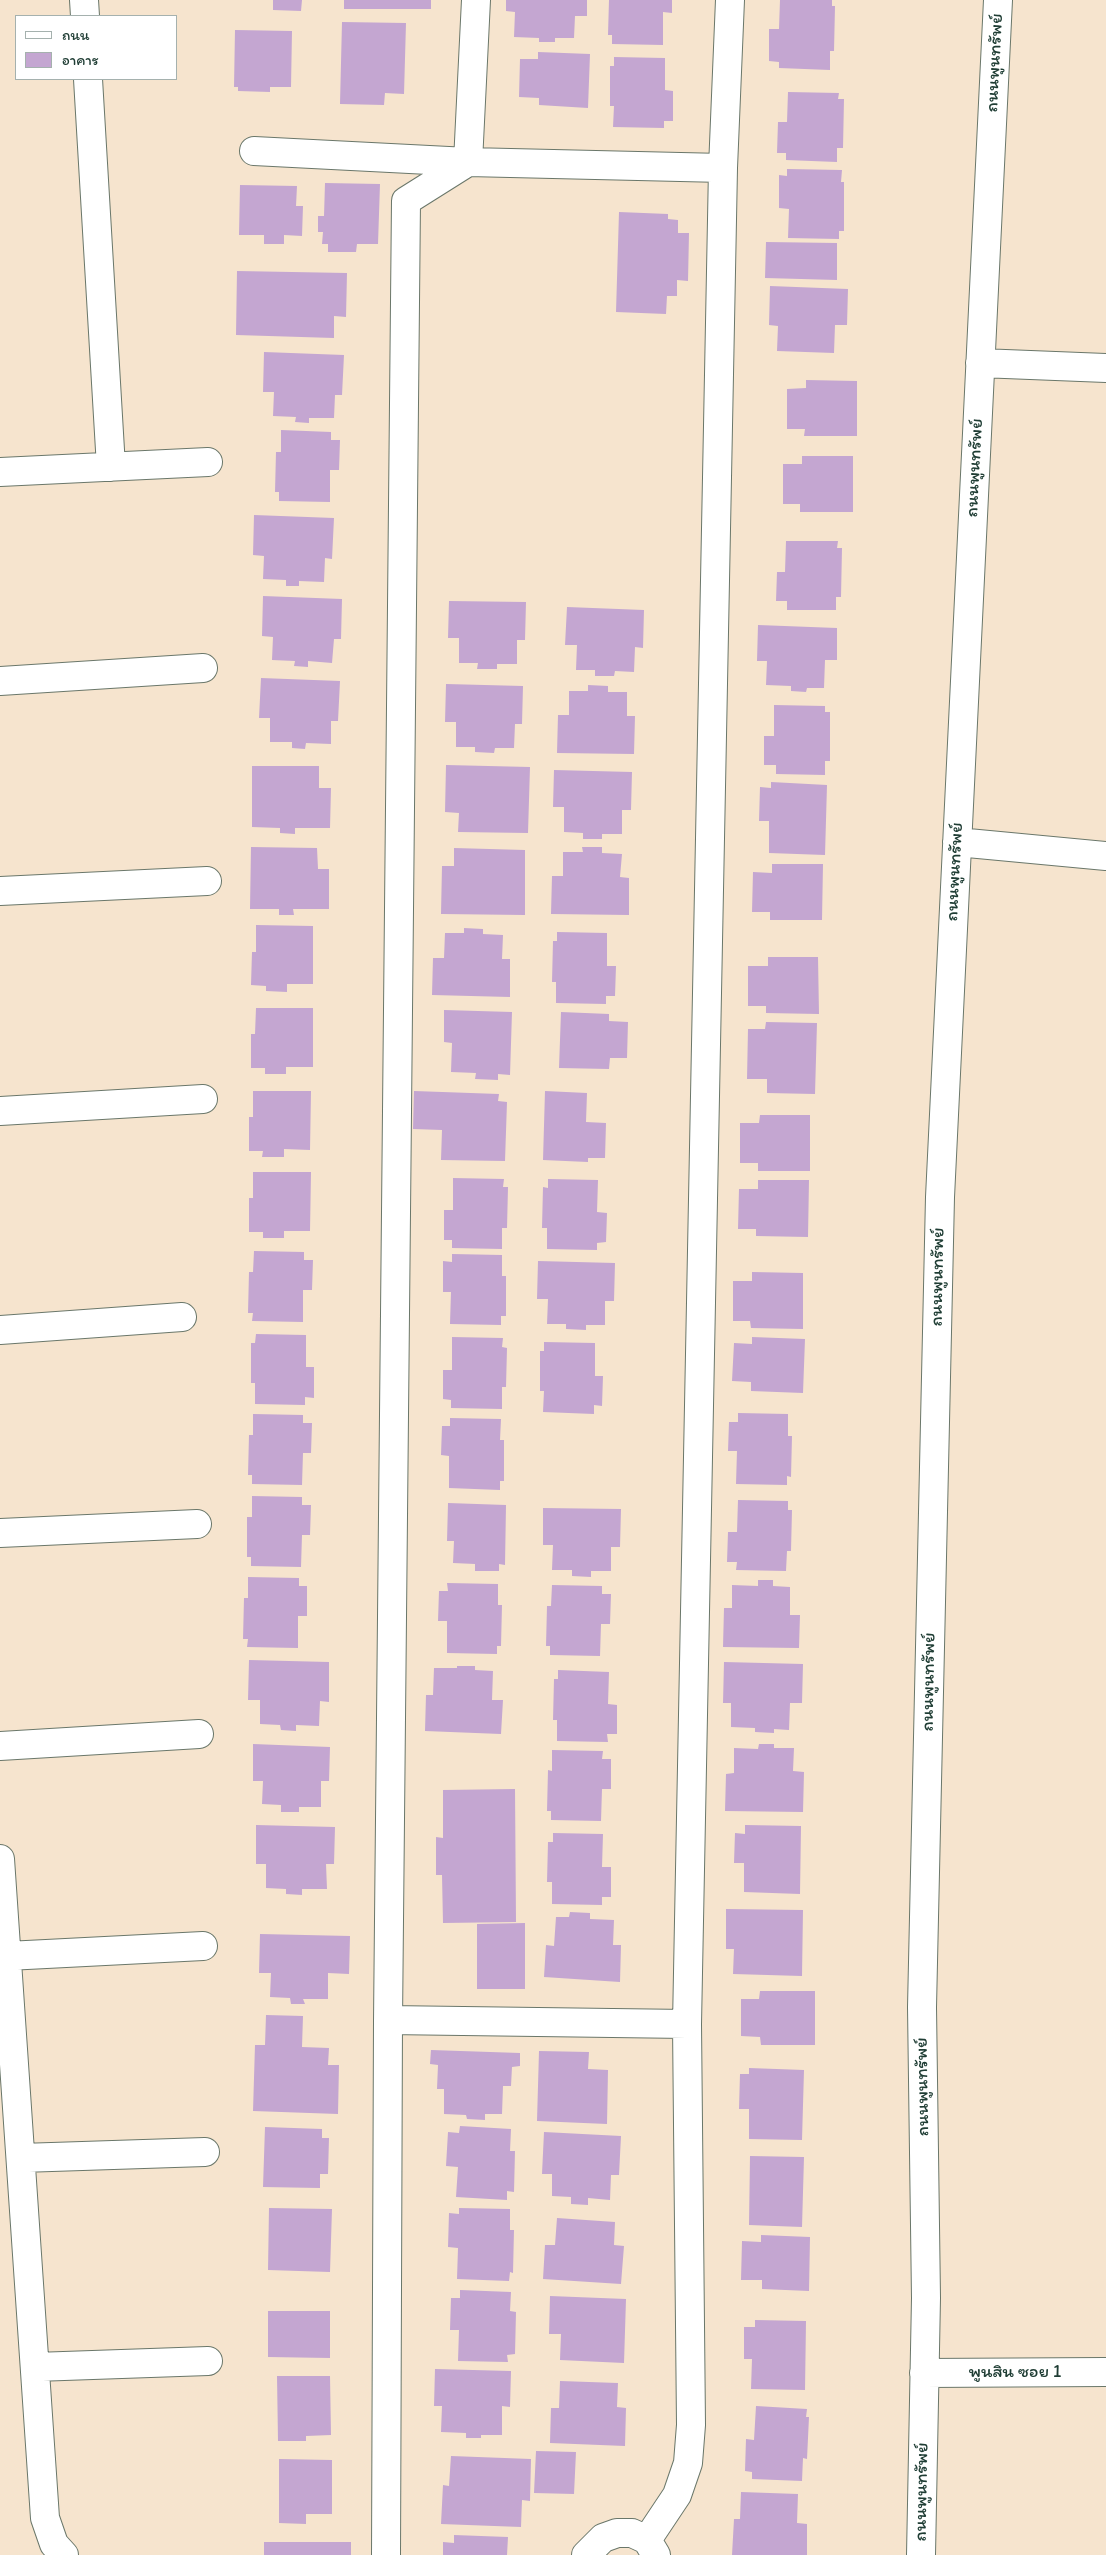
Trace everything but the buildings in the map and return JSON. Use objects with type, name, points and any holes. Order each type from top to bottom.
[{"type":"street","points":[[84,0],[85,15]]},
{"type":"street","points":[[468,162],[476,0]]},
{"type":"street","points":[[586,2555],[603,2538],[617,2533],[632,2533],[651,2547],[677,2495],[688,2463],[691,2425],[687,2024],[723,168],[730,0]]},
{"type":"street","name":"ถนนพูนทรัพย์","points":[[921,2555],[926,2298],[922,2007],[940,1197],[998,0]]},
{"type":"street","points":[[88,80],[111,467]]},
{"type":"street","points":[[254,150],[468,162],[723,168]]},
{"type":"street","points":[[386,2555],[388,2020],[406,201],[468,162]]},
{"type":"street","points":[[980,363],[1106,368]]},
{"type":"street","points":[[0,472],[208,462]]},
{"type":"street","points":[[0,681],[203,668]]},
{"type":"street","points":[[957,842],[1106,856]]},
{"type":"street","points":[[0,891],[207,881]]},
{"type":"street","points":[[0,1111],[203,1099]]},
{"type":"street","points":[[0,1330],[182,1317]]},
{"type":"street","points":[[0,1533],[196,1524]]},
{"type":"street","points":[[0,1746],[199,1734]]},
{"type":"street","points":[[0,1859],[45,2518],[54,2544],[64,2555]]},
{"type":"street","points":[[6,1956],[203,1946]]},
{"type":"street","points":[[388,2020],[687,2024]]},
{"type":"street","points":[[21,2158],[206,2152]]},
{"type":"street","points":[[35,2368],[208,2361]]},
{"type":"street","name":"พูนสิน ซอย 1","points":[[924,2373],[1106,2372]]}]
